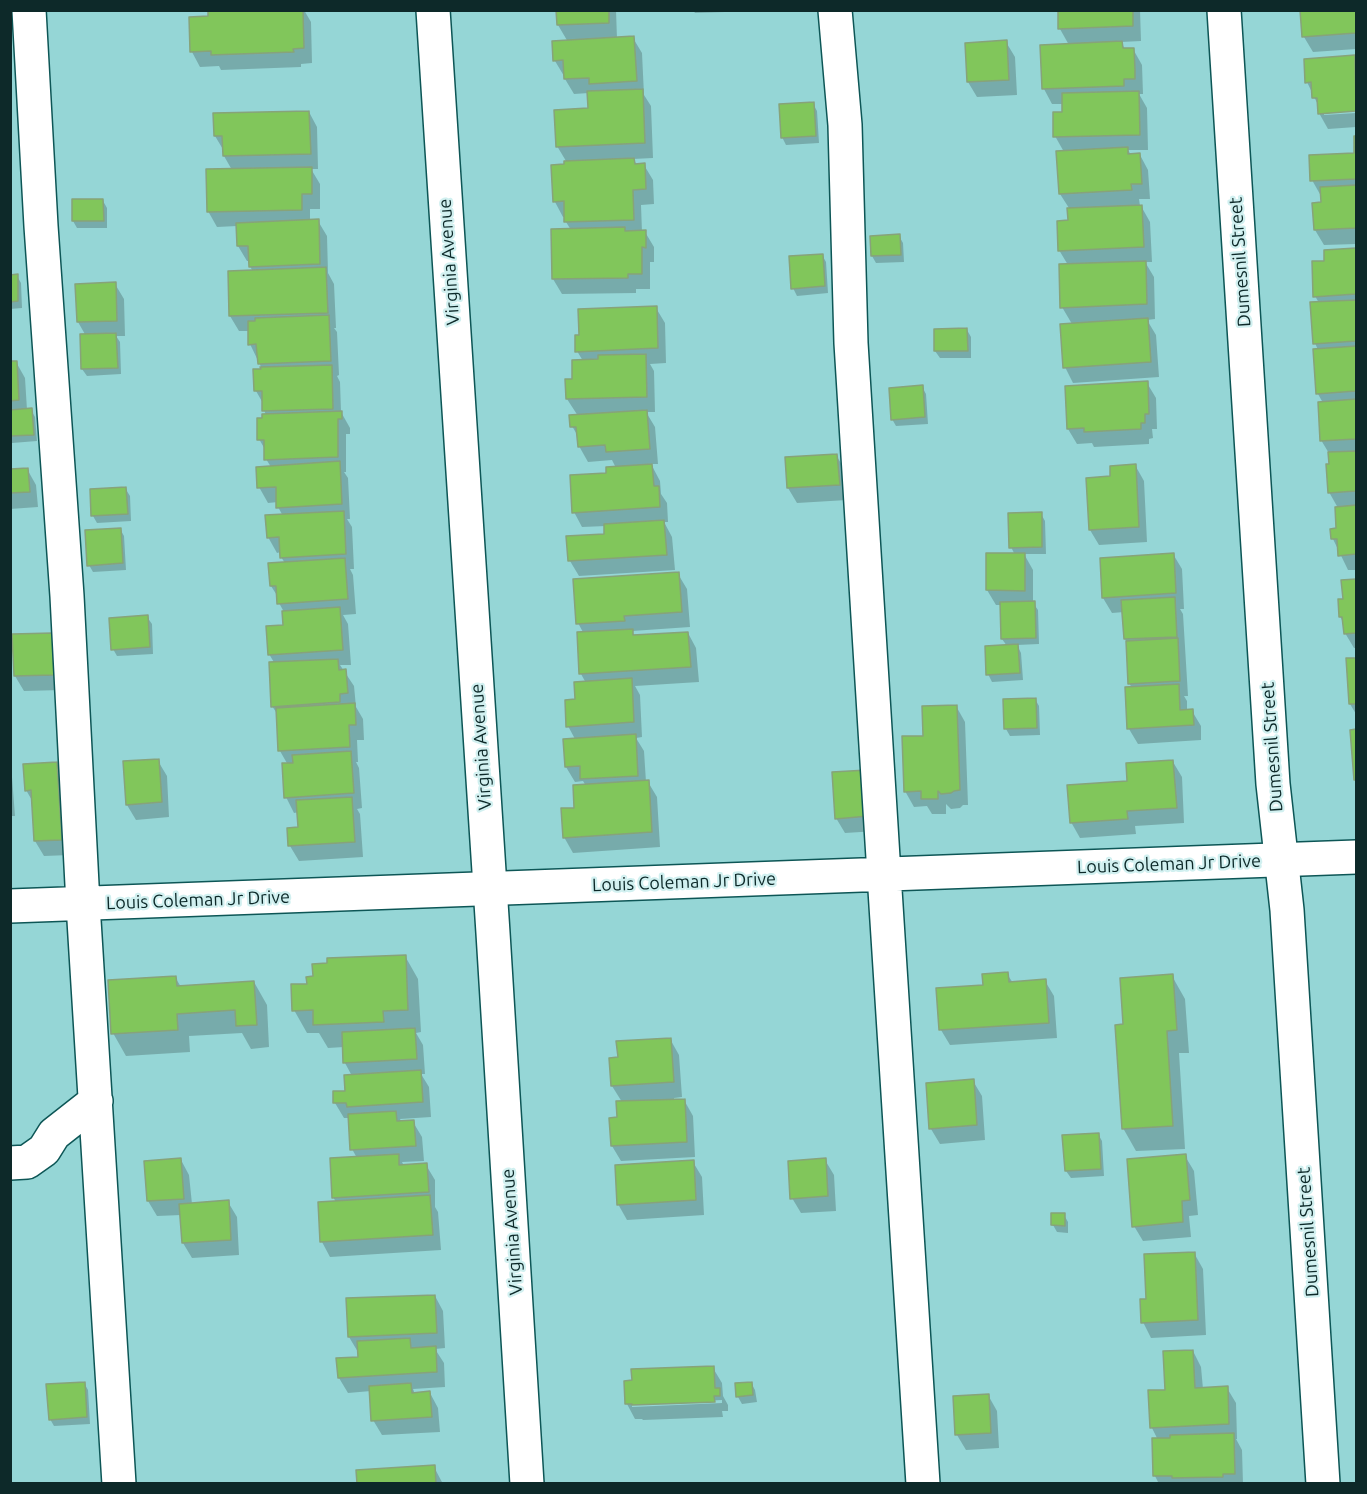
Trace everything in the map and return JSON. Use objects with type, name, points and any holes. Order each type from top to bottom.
[{"type":"main road","points":[[29,10],[41,226],[67,596],[119,1484]]},
{"type":"main road","name":"Virginia Avenue","points":[[433,10],[527,1484]]},
{"type":"main road","points":[[835,10],[845,125],[851,342],[924,1484]]},
{"type":"main road","name":"Dumesnil Street","points":[[1224,10],[1273,784],[1287,910],[1323,1484]]},
{"type":"main road","name":"Louis Coleman Jr Drive","points":[[10,906],[1356,857]]},
{"type":"main road","points":[[10,1163],[27,1162],[44,1150],[54,1134],[96,1101]]},
{"type":"building","points":[[208,10],[303,10],[304,48],[293,49],[294,52],[211,55],[211,51],[190,52],[189,17],[208,16]]},
{"type":"building","points":[[556,10],[609,10],[609,23],[557,25]]},
{"type":"building","points":[[1058,10],[1133,10],[1133,26],[1058,29]]},
{"type":"building","points":[[1300,10],[1356,10],[1356,33],[1302,37]]},
{"type":"building","points":[[634,36],[637,81],[589,84],[589,78],[564,79],[563,60],[553,61],[552,41]]},
{"type":"building","points":[[1007,40],[1009,80],[967,82],[965,43]]},
{"type":"building","points":[[1122,41],[1123,48],[1134,48],[1135,70],[1135,79],[1124,79],[1124,86],[1042,89],[1040,45]]},
{"type":"building","points":[[1355,55],[1356,111],[1318,114],[1317,98],[1312,98],[1311,82],[1305,83],[1304,59]]},
{"type":"building","points":[[643,89],[645,143],[556,147],[554,110],[588,108],[587,91]]},
{"type":"building","points":[[1139,91],[1140,135],[1053,137],[1053,112],[1062,112],[1062,93]]},
{"type":"building","points":[[814,102],[816,136],[781,138],[779,104]]},
{"type":"building","points":[[309,111],[311,154],[223,156],[222,136],[214,136],[213,113]]},
{"type":"building","points":[[1354,136],[1356,136],[1356,179],[1310,181],[1309,155],[1354,153]]},
{"type":"building","points":[[1128,147],[1128,154],[1140,153],[1142,184],[1131,184],[1132,190],[1059,194],[1056,151]]},
{"type":"building","points":[[634,158],[635,164],[645,163],[646,189],[633,190],[634,220],[564,222],[564,201],[553,202],[551,165],[564,164],[564,161]]},
{"type":"building","points":[[312,167],[312,194],[302,194],[302,210],[207,212],[206,169]]},
{"type":"building","points":[[1356,185],[1356,228],[1314,230],[1312,203],[1321,202],[1320,187]]},
{"type":"building","points":[[72,199],[103,199],[104,221],[72,221]]},
{"type":"building","points":[[1142,205],[1144,247],[1058,251],[1057,221],[1068,220],[1067,208]]},
{"type":"building","points":[[319,219],[320,264],[249,267],[248,246],[237,246],[236,223]]},
{"type":"building","points":[[625,227],[625,231],[646,230],[646,248],[642,247],[642,274],[628,274],[628,278],[552,279],[551,229]]},
{"type":"building","points":[[900,234],[901,255],[871,256],[870,236]]},
{"type":"building","points":[[1356,248],[1356,294],[1313,297],[1312,261],[1324,261],[1324,250]]},
{"type":"building","points":[[823,254],[825,286],[791,289],[789,256]]},
{"type":"building","points":[[1146,261],[1147,304],[1060,308],[1059,264]]},
{"type":"building","points":[[326,267],[328,313],[229,316],[228,271]]},
{"type":"building","points":[[18,274],[18,301],[10,302],[10,275]]},
{"type":"building","points":[[116,282],[117,321],[77,322],[75,284]]},
{"type":"building","points":[[1356,300],[1356,341],[1313,344],[1310,302]]},
{"type":"building","points":[[657,306],[658,348],[575,352],[575,335],[579,335],[578,309]]},
{"type":"building","points":[[329,315],[331,361],[258,364],[256,344],[248,345],[248,321],[255,321],[255,318]]},
{"type":"building","points":[[1148,318],[1151,362],[1063,368],[1060,324]]},
{"type":"building","points":[[967,328],[968,351],[934,351],[934,329]]},
{"type":"building","points":[[116,333],[118,368],[81,369],[80,334]]},
{"type":"building","points":[[1356,346],[1356,391],[1316,394],[1313,349]]},
{"type":"building","points":[[646,354],[647,397],[566,399],[565,379],[572,379],[572,360],[598,359],[598,355]]},
{"type":"building","points":[[10,361],[17,361],[19,400],[10,401]]},
{"type":"building","points":[[332,365],[333,409],[262,411],[262,391],[254,391],[253,369]]},
{"type":"building","points":[[1148,381],[1149,414],[1145,414],[1145,423],[1141,423],[1141,429],[1084,432],[1084,428],[1067,429],[1065,386]]},
{"type":"building","points":[[923,385],[925,417],[891,420],[889,388]]},
{"type":"building","points":[[1356,399],[1356,439],[1320,441],[1318,402]]},
{"type":"building","points":[[32,408],[34,435],[10,436],[10,410]]},
{"type":"building","points":[[647,410],[650,449],[606,452],[605,445],[578,447],[576,427],[570,427],[569,415]]},
{"type":"building","points":[[342,411],[342,419],[338,419],[338,457],[264,460],[264,440],[257,440],[257,418],[262,418],[262,414]]},
{"type":"building","points":[[1356,451],[1356,491],[1328,493],[1326,464],[1329,464],[1328,452]]},
{"type":"building","points":[[837,454],[840,485],[787,488],[785,457]]},
{"type":"building","points":[[340,461],[342,504],[276,508],[276,487],[257,488],[256,467]]},
{"type":"building","points":[[652,464],[654,486],[659,486],[660,507],[572,513],[570,475],[606,473],[606,467]]},
{"type":"building","points":[[1136,464],[1139,527],[1089,530],[1086,478],[1110,476],[1110,466]]},
{"type":"building","points":[[28,468],[30,492],[10,493],[10,469]]},
{"type":"building","points":[[126,487],[128,514],[91,516],[90,489]]},
{"type":"building","points":[[1356,505],[1356,554],[1338,556],[1337,539],[1331,539],[1330,529],[1336,528],[1335,507]]},
{"type":"building","points":[[344,511],[346,554],[280,558],[279,537],[267,538],[265,515]]},
{"type":"building","points":[[1042,512],[1042,547],[1009,548],[1008,513]]},
{"type":"building","points":[[664,520],[667,555],[568,561],[566,536],[604,534],[604,524]]},
{"type":"building","points":[[121,528],[123,563],[87,566],[85,530]]},
{"type":"building","points":[[986,553],[1025,553],[1025,591],[986,590]]},
{"type":"building","points":[[1174,553],[1176,593],[1102,598],[1100,558]]},
{"type":"building","points":[[345,558],[348,599],[277,604],[276,586],[270,586],[268,563]]},
{"type":"building","points":[[679,572],[682,612],[624,616],[625,621],[576,624],[573,579]]},
{"type":"building","points":[[1356,579],[1356,633],[1344,634],[1342,617],[1339,617],[1338,599],[1343,599],[1341,580]]},
{"type":"building","points":[[1175,597],[1177,637],[1124,639],[1121,600]]},
{"type":"building","points":[[1035,601],[1036,638],[1001,639],[1000,602]]},
{"type":"building","points":[[340,607],[343,650],[268,655],[266,626],[283,625],[282,611]]},
{"type":"building","points":[[148,615],[150,647],[111,650],[109,618]]},
{"type":"building","points":[[633,629],[633,635],[688,632],[691,667],[579,674],[577,632]]},
{"type":"building","points":[[53,633],[54,675],[14,676],[12,634]]},
{"type":"building","points":[[1178,638],[1180,681],[1128,684],[1126,641]]},
{"type":"building","points":[[1018,644],[1020,673],[986,675],[985,646]]},
{"type":"building","points":[[1346,658],[1356,658],[1356,704],[1349,704]]},
{"type":"building","points":[[338,659],[339,670],[346,669],[348,693],[340,694],[340,702],[271,707],[269,662]]},
{"type":"building","points":[[632,678],[634,722],[566,727],[565,700],[575,699],[574,682]]},
{"type":"building","points":[[1179,684],[1180,710],[1193,709],[1194,725],[1127,729],[1125,687]]},
{"type":"building","points":[[1036,698],[1037,728],[1004,729],[1003,699]]},
{"type":"building","points":[[355,703],[356,725],[349,725],[350,747],[278,751],[276,708]]},
{"type":"building","points":[[957,705],[960,790],[941,794],[938,791],[938,799],[921,799],[921,791],[904,792],[902,736],[923,736],[922,706]]},
{"type":"building","points":[[1356,729],[1356,780],[1354,780],[1350,730]]},
{"type":"building","points":[[636,734],[638,776],[580,779],[580,766],[565,767],[563,739]]},
{"type":"building","points":[[351,751],[354,793],[284,798],[282,763],[293,763],[292,755]]},
{"type":"building","points":[[159,759],[162,802],[126,805],[123,761]]},
{"type":"building","points":[[1173,760],[1177,808],[1127,811],[1128,819],[1070,823],[1067,785],[1127,781],[1126,763]]},
{"type":"building","points":[[57,762],[62,840],[34,841],[31,790],[25,791],[23,764]]},
{"type":"building","points":[[867,770],[869,816],[835,819],[832,772]]},
{"type":"building","points":[[649,780],[652,832],[563,838],[561,808],[574,808],[573,785]]},
{"type":"building","points":[[352,797],[355,842],[288,846],[287,828],[298,827],[296,800]]},
{"type":"building","points":[[406,955],[408,1010],[383,1011],[384,1022],[313,1025],[313,1010],[292,1011],[291,984],[307,984],[306,977],[313,976],[312,964],[327,963],[327,958]]},
{"type":"building","points":[[1008,972],[1009,982],[1046,979],[1049,1023],[939,1030],[936,988],[983,985],[982,974]]},
{"type":"building","points":[[1173,974],[1177,1030],[1167,1031],[1173,1126],[1122,1129],[1115,1025],[1123,1024],[1120,978]]},
{"type":"building","points":[[176,976],[177,986],[254,981],[257,1025],[236,1026],[235,1010],[177,1014],[178,1030],[111,1034],[108,980]]},
{"type":"building","points":[[415,1028],[417,1059],[343,1063],[342,1032]]},
{"type":"building","points":[[671,1038],[674,1082],[611,1086],[609,1058],[618,1057],[616,1041]]},
{"type":"building","points":[[421,1070],[423,1102],[347,1107],[346,1103],[333,1103],[333,1091],[345,1091],[344,1075]]},
{"type":"building","points":[[974,1079],[977,1125],[929,1129],[926,1083]]},
{"type":"building","points":[[685,1099],[687,1142],[611,1146],[609,1118],[617,1117],[616,1101]]},
{"type":"building","points":[[396,1111],[397,1121],[414,1120],[416,1146],[350,1150],[348,1114]]},
{"type":"building","points":[[1099,1133],[1101,1169],[1065,1171],[1062,1135]]},
{"type":"building","points":[[399,1154],[399,1165],[427,1163],[429,1192],[332,1198],[330,1158]]},
{"type":"building","points":[[1186,1154],[1190,1200],[1182,1201],[1183,1222],[1132,1227],[1127,1159]]},
{"type":"building","points":[[181,1158],[184,1199],[147,1201],[144,1161]]},
{"type":"building","points":[[826,1158],[828,1196],[790,1199],[788,1161]]},
{"type":"building","points":[[694,1160],[696,1200],[617,1205],[615,1165]]},
{"type":"building","points":[[430,1195],[433,1235],[320,1242],[318,1202]]},
{"type":"building","points":[[229,1200],[231,1240],[182,1243],[179,1204]]},
{"type":"building","points":[[1051,1213],[1065,1213],[1065,1226],[1051,1225]]},
{"type":"building","points":[[1195,1252],[1198,1320],[1141,1323],[1140,1299],[1146,1299],[1144,1254]]},
{"type":"building","points":[[435,1295],[437,1333],[348,1337],[346,1298]]},
{"type":"building","points":[[410,1338],[411,1348],[436,1346],[437,1372],[338,1378],[336,1358],[358,1357],[357,1341]]},
{"type":"building","points":[[1193,1350],[1195,1388],[1228,1386],[1229,1424],[1150,1428],[1148,1390],[1165,1390],[1163,1351]]},
{"type":"building","points":[[714,1366],[715,1388],[720,1388],[720,1396],[714,1396],[715,1402],[625,1404],[624,1381],[632,1380],[631,1369]]},
{"type":"building","points":[[85,1382],[87,1417],[49,1420],[46,1384]]},
{"type":"building","points":[[752,1382],[753,1395],[736,1397],[735,1383]]},
{"type":"building","points":[[411,1383],[412,1393],[430,1391],[432,1417],[371,1421],[369,1386]]},
{"type":"building","points":[[989,1394],[991,1433],[955,1435],[953,1396]]},
{"type":"building","points":[[1234,1433],[1235,1474],[1223,1474],[1223,1477],[1153,1476],[1152,1438],[1170,1438],[1170,1435]]},
{"type":"building","points":[[435,1465],[436,1484],[357,1484],[356,1470]]}]
